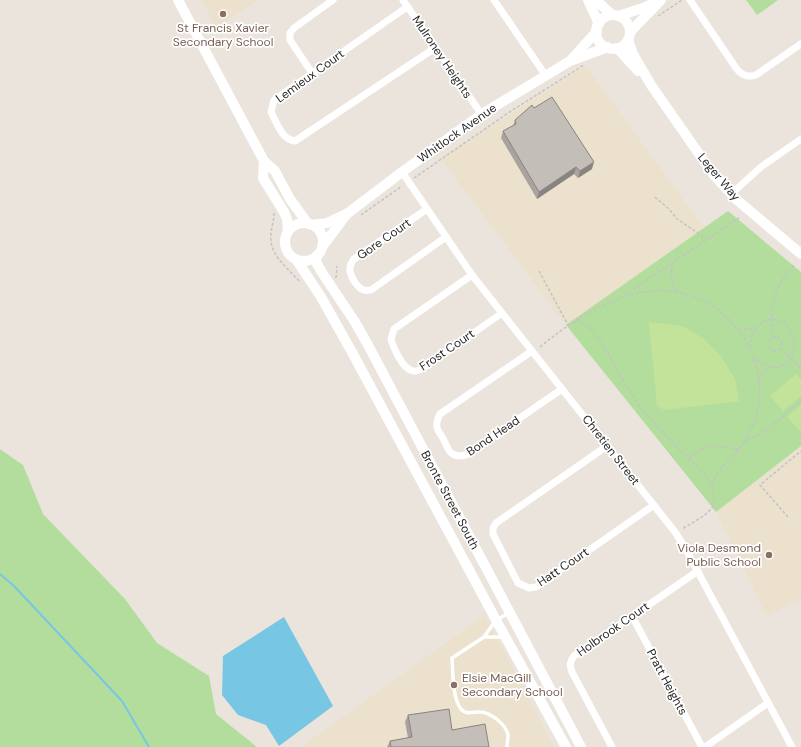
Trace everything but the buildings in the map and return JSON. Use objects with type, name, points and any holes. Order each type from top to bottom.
[{"type":"main road","points":[[178,0],[264,161],[275,171],[290,199],[310,224],[322,234],[319,251],[311,259],[304,261],[296,259],[290,255],[286,249],[285,242],[288,232],[287,219],[263,178],[264,161]]},
{"type":"main road","points":[[588,0],[598,27],[600,41],[612,48],[621,47],[660,0]]},
{"type":"main road","points":[[596,0],[615,16],[627,22],[629,36]]},
{"type":"main road","points":[[598,27],[602,20],[643,8],[660,0]]},
{"type":"main road","name":"Whitlock Avenue","points":[[570,61],[598,27]]},
{"type":"main road","name":"Leger Way","points":[[629,36],[633,54],[702,159],[731,194],[799,250]]},
{"type":"main road","name":"Whitlock Avenue","points":[[310,224],[327,223],[348,213],[402,172],[482,115],[570,61],[612,48]]},
{"type":"main road","name":"Leger Way","points":[[612,48],[652,85]]},
{"type":"main road","name":"Whitlock Avenue","points":[[319,251],[348,213]]},
{"type":"main road","points":[[288,232],[296,224],[310,224]]},
{"type":"main road","name":"Bronte Street South","points":[[319,251],[316,262],[320,270],[355,322],[368,345],[581,747]]},
{"type":"main road","name":"Bronte Street South","points":[[296,259],[320,296],[353,354],[505,637],[566,747]]},
{"type":"street","points":[[312,73],[290,40],[290,33],[294,28],[333,0]]},
{"type":"street","name":"Mulroney Heights","points":[[403,0],[482,115]]},
{"type":"street","points":[[494,0],[546,76]]},
{"type":"street","points":[[690,0],[736,68],[744,75],[750,77],[756,75],[801,44]]},
{"type":"street","name":"Lemieux Court","points":[[407,7],[274,100],[271,112],[283,135],[289,140],[295,141],[435,48]]},
{"type":"street","points":[[731,194],[761,167],[801,139]]},
{"type":"street","name":"Chretien Street","points":[[402,172],[472,275],[675,532],[698,571],[792,747]]},
{"type":"street","name":"Gore Court","points":[[427,209],[354,259],[351,264],[350,272],[355,282],[364,290],[370,290],[446,237]]},
{"type":"street","name":"Frost Court","points":[[472,275],[394,329],[391,339],[404,365],[413,371],[422,368],[502,313]]},
{"type":"street","name":"Bond Head","points":[[532,351],[440,414],[437,420],[437,427],[449,452],[455,456],[466,455],[562,389]]},
{"type":"street","name":"Hatt Court","points":[[607,446],[496,523],[493,528],[493,534],[518,582],[529,588],[536,587],[654,505]]},
{"type":"street","name":"Holbrook Court","points":[[612,747],[570,666],[571,660],[574,656],[698,571]]},
{"type":"street","name":"Pratt Heights","points":[[632,616],[704,747]]},
{"type":"street","points":[[704,747],[768,703]]},
{"type":"lane","points":[[507,747],[508,733],[501,722],[481,712],[470,714],[462,710],[457,702],[452,658],[484,637],[496,620],[510,613]]},
{"type":"lane","points":[[484,637],[505,637]]},
{"type":"path","points":[[653,19],[682,0]]},
{"type":"path","points":[[361,215],[508,113],[589,62]]},
{"type":"path","points":[[655,197],[669,209],[677,219],[707,239]]},
{"type":"path","points":[[274,211],[271,248],[277,258],[302,283]]},
{"type":"path","points":[[540,347],[568,325],[592,310],[623,296],[740,217]]},
{"type":"path","points":[[672,264],[672,284],[676,292]]},
{"type":"path","points":[[773,337],[771,318],[773,301],[779,285],[795,264]]},
{"type":"path","points":[[539,272],[568,325]]},
{"type":"path","points":[[623,296],[652,291],[684,293],[699,299],[719,310],[738,328],[750,348],[759,379],[760,391],[758,407],[753,425],[744,442],[719,471],[712,484]]},
{"type":"path","points":[[750,348],[750,339],[755,329],[762,322],[771,318],[784,321],[791,326]]},
{"type":"path","points":[[578,319],[601,341],[626,386],[643,411],[697,466],[712,484],[714,503],[710,511],[682,529]]},
{"type":"path","points":[[738,328],[755,329]]},
{"type":"path","points":[[773,337],[780,340],[780,348]]},
{"type":"path","points":[[773,337],[768,341],[769,347],[774,350],[780,348]]},
{"type":"path","points":[[780,348],[801,368]]},
{"type":"path","points":[[753,357],[762,364],[770,367],[786,364],[795,356]]},
{"type":"path","points":[[759,379],[770,367]]},
{"type":"path","points":[[744,442],[767,430],[801,401]]},
{"type":"path","points":[[689,458],[700,449],[706,447],[713,446],[739,449]]},
{"type":"path","points":[[788,517],[760,485],[801,451]]},
{"type":"shaded area","name":"St Francis Xavier Secondary School","points":[[202,0],[258,0],[216,28]]},
{"type":"shaded area","points":[[586,66],[704,228],[566,325],[440,158]]},
{"type":"shaded area","name":"Viola Desmond Public School","points":[[801,446],[801,598],[767,616],[716,512]]},
{"type":"shaded area","name":"Elsie MacGill Secondary School","points":[[485,615],[554,747],[301,747]]},
{"type":"green space","points":[[746,0],[778,0],[757,15]]},
{"type":"green space","points":[[728,211],[801,272],[801,446],[716,512],[566,325]]},
{"type":"green space","points":[[649,322],[682,326],[703,338],[720,355],[735,379],[739,401],[664,410],[657,405]]},
{"type":"green space","points":[[796,374],[801,380],[801,396],[783,411],[770,396]]},
{"type":"green space","points":[[801,405],[801,430],[800,431],[787,417]]},
{"type":"green space","points":[[0,449],[23,465],[43,514],[125,599],[157,643],[209,676],[216,714],[257,747],[0,747]]},
{"type":"water","points":[[284,617],[333,706],[279,746],[266,725],[238,715],[222,695],[223,656]]},
{"type":"waterway","points":[[0,574],[14,586],[122,701],[149,747]]},
{"type":"place","name":"St Francis Xavier Secondary School","points":[[223,14]]},
{"type":"place","name":"Viola Desmond Public School","points":[[769,555]]},
{"type":"place","name":"Elsie MacGill Secondary School","points":[[454,685]]}]
